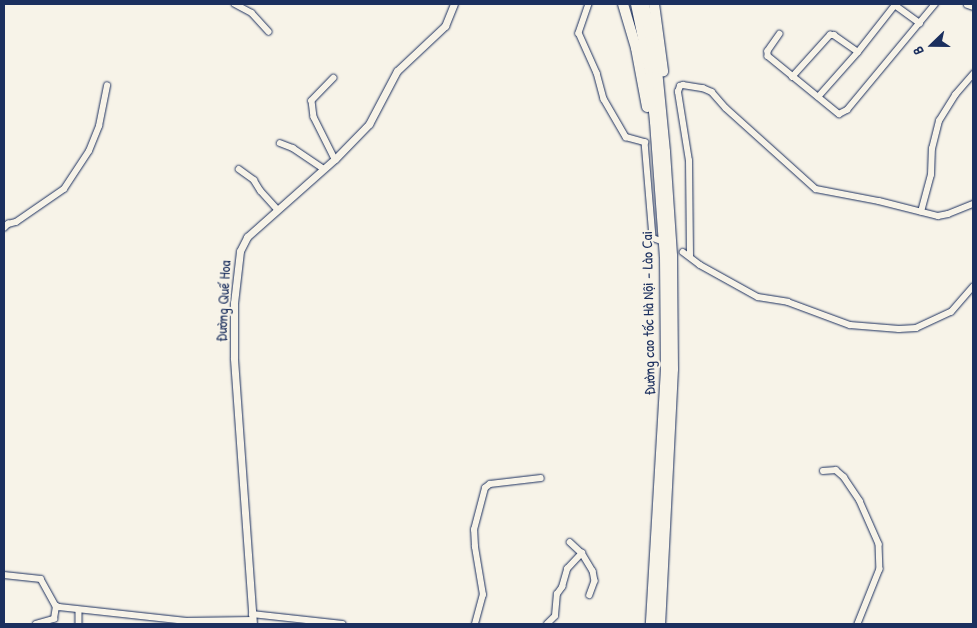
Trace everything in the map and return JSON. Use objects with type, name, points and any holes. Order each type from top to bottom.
[{"type":"highway","points":[[623,4],[642,77],[652,160],[662,208]]},
{"type":"highway","name":"Đường cao tốc Hà Nội - Lào Cai","points":[[636,4],[650,72],[662,208],[666,369],[651,624]]},
{"type":"highway","name":"Đường cao tốc Hà Nội - Lào Cai","points":[[644,4],[657,70],[671,221],[673,368],[660,624]]},
{"type":"highway","points":[[654,4],[665,88],[665,152]]},
{"type":"street","points":[[235,4],[252,13],[269,32]]},
{"type":"street","name":"Đường Quế Hoa","points":[[253,620],[234,358],[234,303],[243,243],[277,209],[335,159],[370,124],[401,66],[445,26],[454,4]]},
{"type":"street","points":[[589,4],[579,33],[598,73],[604,99],[626,137],[645,142],[653,238],[664,242]]},
{"type":"street","points":[[818,97],[858,52],[894,4],[920,22]]},
{"type":"street","points":[[780,34],[767,54],[834,112],[839,114],[845,111],[935,4]]},
{"type":"street","points":[[966,4],[973,6]]},
{"type":"street","points":[[792,76],[830,35],[834,35],[858,52]]},
{"type":"street","points":[[921,212],[931,175],[932,149],[939,121],[955,95],[973,74]]},
{"type":"street","points":[[334,78],[312,101],[314,117],[335,159]]},
{"type":"street","points":[[690,256],[690,161],[678,92],[680,86],[683,85],[699,86],[712,92],[726,108],[814,188],[921,212],[944,215],[973,204]]},
{"type":"street","points":[[4,228],[8,224],[16,222],[64,189],[89,151],[100,126],[107,86]]},
{"type":"street","points":[[280,143],[293,148],[324,169]]},
{"type":"street","points":[[240,170],[254,180],[277,209]]},
{"type":"street","points":[[683,252],[700,266],[758,297],[788,302],[850,324],[899,329],[916,328],[950,312],[973,287]]},
{"type":"street","points":[[823,471],[836,470],[844,477],[860,501],[879,544],[880,569],[858,624]]},
{"type":"street","points":[[475,624],[483,595],[474,547],[474,530],[485,488],[490,484],[541,478]]},
{"type":"street","points":[[570,542],[582,553],[595,576],[594,586],[590,595]]},
{"type":"street","points":[[547,624],[555,616],[557,594],[562,587],[567,569],[582,553]]},
{"type":"street","points":[[4,576],[41,579],[56,606],[54,619],[36,624]]},
{"type":"street","points":[[56,606],[186,621],[253,620],[342,624]]},
{"type":"street","points":[[78,610],[79,624]]}]
